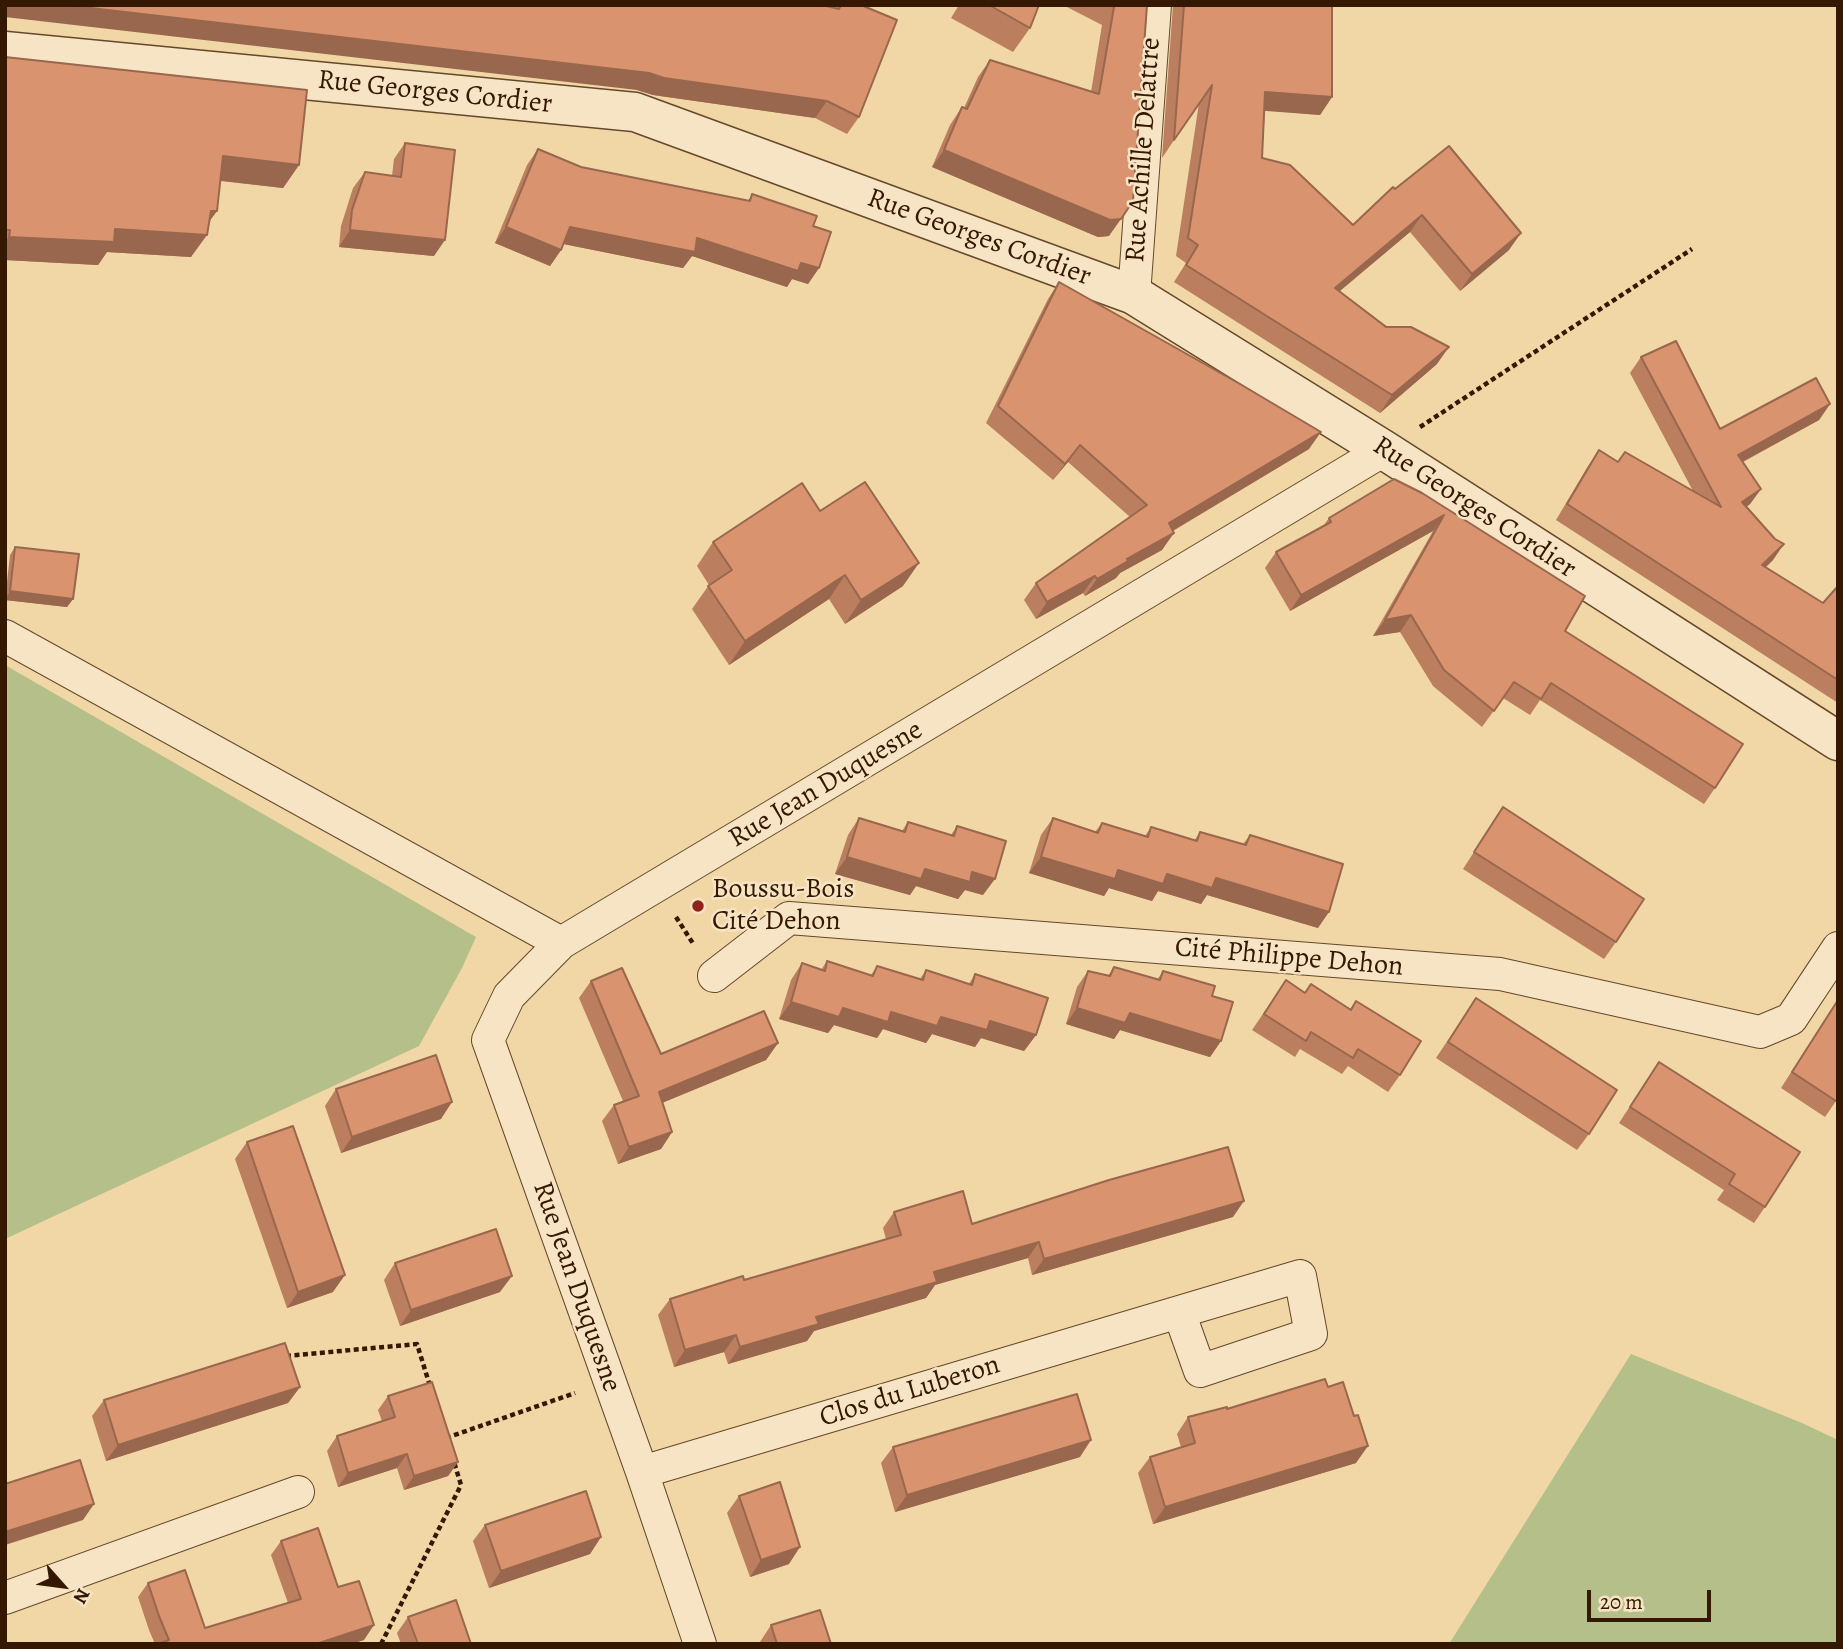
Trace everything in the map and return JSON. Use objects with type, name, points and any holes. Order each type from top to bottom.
[{"type":"street","name":"Rue Achille Delattre","points":[[1134,295],[1155,5]]},
{"type":"street","name":"Rue Georges Cordier","points":[[5,51],[635,112],[1134,295],[1384,450],[1838,741]]},
{"type":"street","name":"Rue Jean Duquesne","points":[[700,1644],[642,1472],[488,1040],[509,996],[561,943],[1384,450]]},
{"type":"street","points":[[5,636],[561,943]]},
{"type":"street","name":"Cité Philippe Dehon","points":[[714,976],[789,918],[1500,974],[1760,1032],[1791,1019],[1838,948]]},
{"type":"street","name":"Clos du Luberon","points":[[642,1472],[1179,1312]]},
{"type":"street","points":[[5,1598],[298,1492]]},
{"type":"path","points":[[1384,450],[1692,249]]},
{"type":"path","points":[[674,913],[682,927]]},
{"type":"path","points":[[279,1356],[417,1343],[432,1391]]},
{"type":"path","points":[[446,1438],[609,1381]]},
{"type":"path","points":[[443,1426],[450,1449]]},
{"type":"path","points":[[381,1644],[461,1485],[454,1461]]},
{"type":"green space","points":[[5,665],[476,937],[419,1046],[5,1239]]},
{"type":"green space","points":[[1631,1354],[1838,1440],[1838,1644],[1449,1644]]},
{"type":"building","points":[[65,5],[822,5],[839,9],[841,5],[861,5],[897,20],[859,117],[827,101],[664,78],[649,73]]},
{"type":"building","points":[[989,5],[1039,5],[1030,28]]},
{"type":"building","points":[[1110,5],[1147,5],[1133,201],[1121,219],[1110,220],[944,150],[962,107],[967,109],[990,60],[1099,94],[1114,7]]},
{"type":"building","points":[[1184,5],[1332,5],[1332,97],[1265,92],[1262,158],[1290,165],[1353,225],[1393,187],[1395,189],[1449,146],[1521,233],[1472,274],[1422,215],[1335,288],[1386,327],[1411,327],[1449,347],[1392,395],[1186,265],[1198,245],[1188,238],[1212,85],[1174,140]]},
{"type":"building","points":[[5,57],[307,90],[299,165],[223,156],[217,211],[211,211],[207,235],[115,229],[114,242],[9,237],[10,230],[5,230]]},
{"type":"building","points":[[405,143],[455,150],[445,240],[350,230],[352,210],[365,172],[401,177]]},
{"type":"building","points":[[538,149],[581,167],[750,201],[752,194],[817,216],[813,226],[831,232],[819,268],[801,263],[798,271],[697,238],[695,252],[570,227],[561,250],[506,227]]},
{"type":"building","points":[[1059,282],[1321,432],[1169,523],[1174,533],[1097,579],[1095,576],[1047,602],[1036,583],[1147,505],[1080,445],[1065,464],[998,406]]},
{"type":"building","points":[[1676,341],[1720,429],[1816,378],[1830,404],[1738,455],[1761,489],[1742,502],[1775,539],[1784,544],[1762,565],[1823,603],[1838,586],[1838,680],[1567,504],[1599,450],[1618,462],[1625,452],[1721,507],[1641,357]]},
{"type":"building","points":[[1394,479],[1422,493],[1585,596],[1565,631],[1743,744],[1715,788],[1551,683],[1541,699],[1514,682],[1494,711],[1444,670],[1411,615],[1385,620],[1444,515],[1301,595],[1276,552],[1331,522],[1329,518]]},
{"type":"building","points":[[865,482],[919,563],[861,600],[845,575],[745,641],[708,586],[732,570],[713,542],[802,483],[820,511]]},
{"type":"building","points":[[15,547],[79,554],[73,599],[10,591]]},
{"type":"building","points":[[1503,807],[1644,899],[1616,942],[1474,852]]},
{"type":"building","points":[[859,818],[905,832],[908,822],[954,836],[957,826],[1006,841],[995,879],[972,872],[970,882],[925,869],[921,879],[847,857]]},
{"type":"building","points":[[1053,818],[1098,833],[1102,823],[1148,837],[1151,827],[1197,841],[1200,832],[1246,845],[1250,835],[1343,864],[1329,912],[1216,878],[1212,888],[1167,874],[1163,884],[1118,870],[1115,879],[1041,857]]},
{"type":"building","points":[[827,961],[873,976],[877,966],[923,980],[926,970],[972,985],[975,974],[1048,998],[1036,1035],[990,1021],[987,1030],[941,1017],[937,1026],[891,1012],[888,1022],[843,1008],[839,1017],[791,1002],[802,963],[825,971]]},
{"type":"building","points":[[1114,967],[1160,980],[1163,971],[1215,986],[1212,996],[1233,1002],[1221,1041],[1130,1013],[1125,1023],[1077,1008],[1088,971],[1110,976]]},
{"type":"building","points":[[622,968],[661,1054],[764,1011],[778,1043],[659,1092],[672,1132],[629,1147],[614,1105],[639,1096],[591,981]]},
{"type":"building","points":[[1286,980],[1305,993],[1311,984],[1351,1010],[1356,1001],[1421,1041],[1400,1075],[1358,1049],[1353,1058],[1311,1032],[1306,1041],[1264,1014]]},
{"type":"building","points":[[1476,998],[1617,1090],[1589,1134],[1448,1042]]},
{"type":"building","points":[[1838,1000],[1838,1098],[1836,1101],[1792,1072]]},
{"type":"building","points":[[436,1055],[452,1102],[352,1137],[336,1089]]},
{"type":"building","points":[[1659,1062],[1800,1152],[1765,1207],[1729,1184],[1735,1174],[1630,1107]]},
{"type":"building","points":[[293,1126],[345,1275],[298,1292],[247,1142]]},
{"type":"building","points":[[1228,1147],[1244,1201],[1044,1259],[1039,1242],[934,1272],[937,1282],[816,1317],[819,1324],[740,1347],[736,1335],[685,1350],[670,1299],[743,1276],[744,1280],[901,1235],[894,1212],[963,1191],[972,1224],[1109,1180]]},
{"type":"building","points":[[496,1229],[512,1276],[411,1310],[395,1263]]},
{"type":"building","points":[[285,1343],[300,1387],[118,1445],[104,1400]]},
{"type":"building","points":[[1325,1379],[1328,1387],[1343,1382],[1354,1416],[1358,1415],[1368,1446],[1165,1507],[1150,1457],[1195,1443],[1188,1417],[1227,1409]]},
{"type":"building","points":[[432,1382],[458,1462],[414,1476],[407,1454],[348,1473],[337,1436],[395,1417],[388,1396]]},
{"type":"building","points":[[1077,1394],[1091,1440],[907,1495],[893,1447]]},
{"type":"building","points":[[80,1460],[94,1504],[5,1532],[5,1484]]},
{"type":"building","points":[[780,1482],[800,1547],[761,1560],[739,1496]]},
{"type":"building","points":[[586,1491],[601,1537],[501,1571],[485,1525]]},
{"type":"building","points":[[318,1528],[338,1587],[359,1581],[374,1625],[316,1644],[158,1644],[169,1640],[148,1583],[185,1570],[205,1628],[301,1599],[281,1541]]},
{"type":"building","points":[[456,1600],[471,1644],[418,1644],[408,1617]]},
{"type":"building","points":[[820,1610],[831,1644],[777,1644],[771,1625]]},
{"type":"place","name":"Boussu-Bois Cité Dehon","points":[[698,906]]}]
